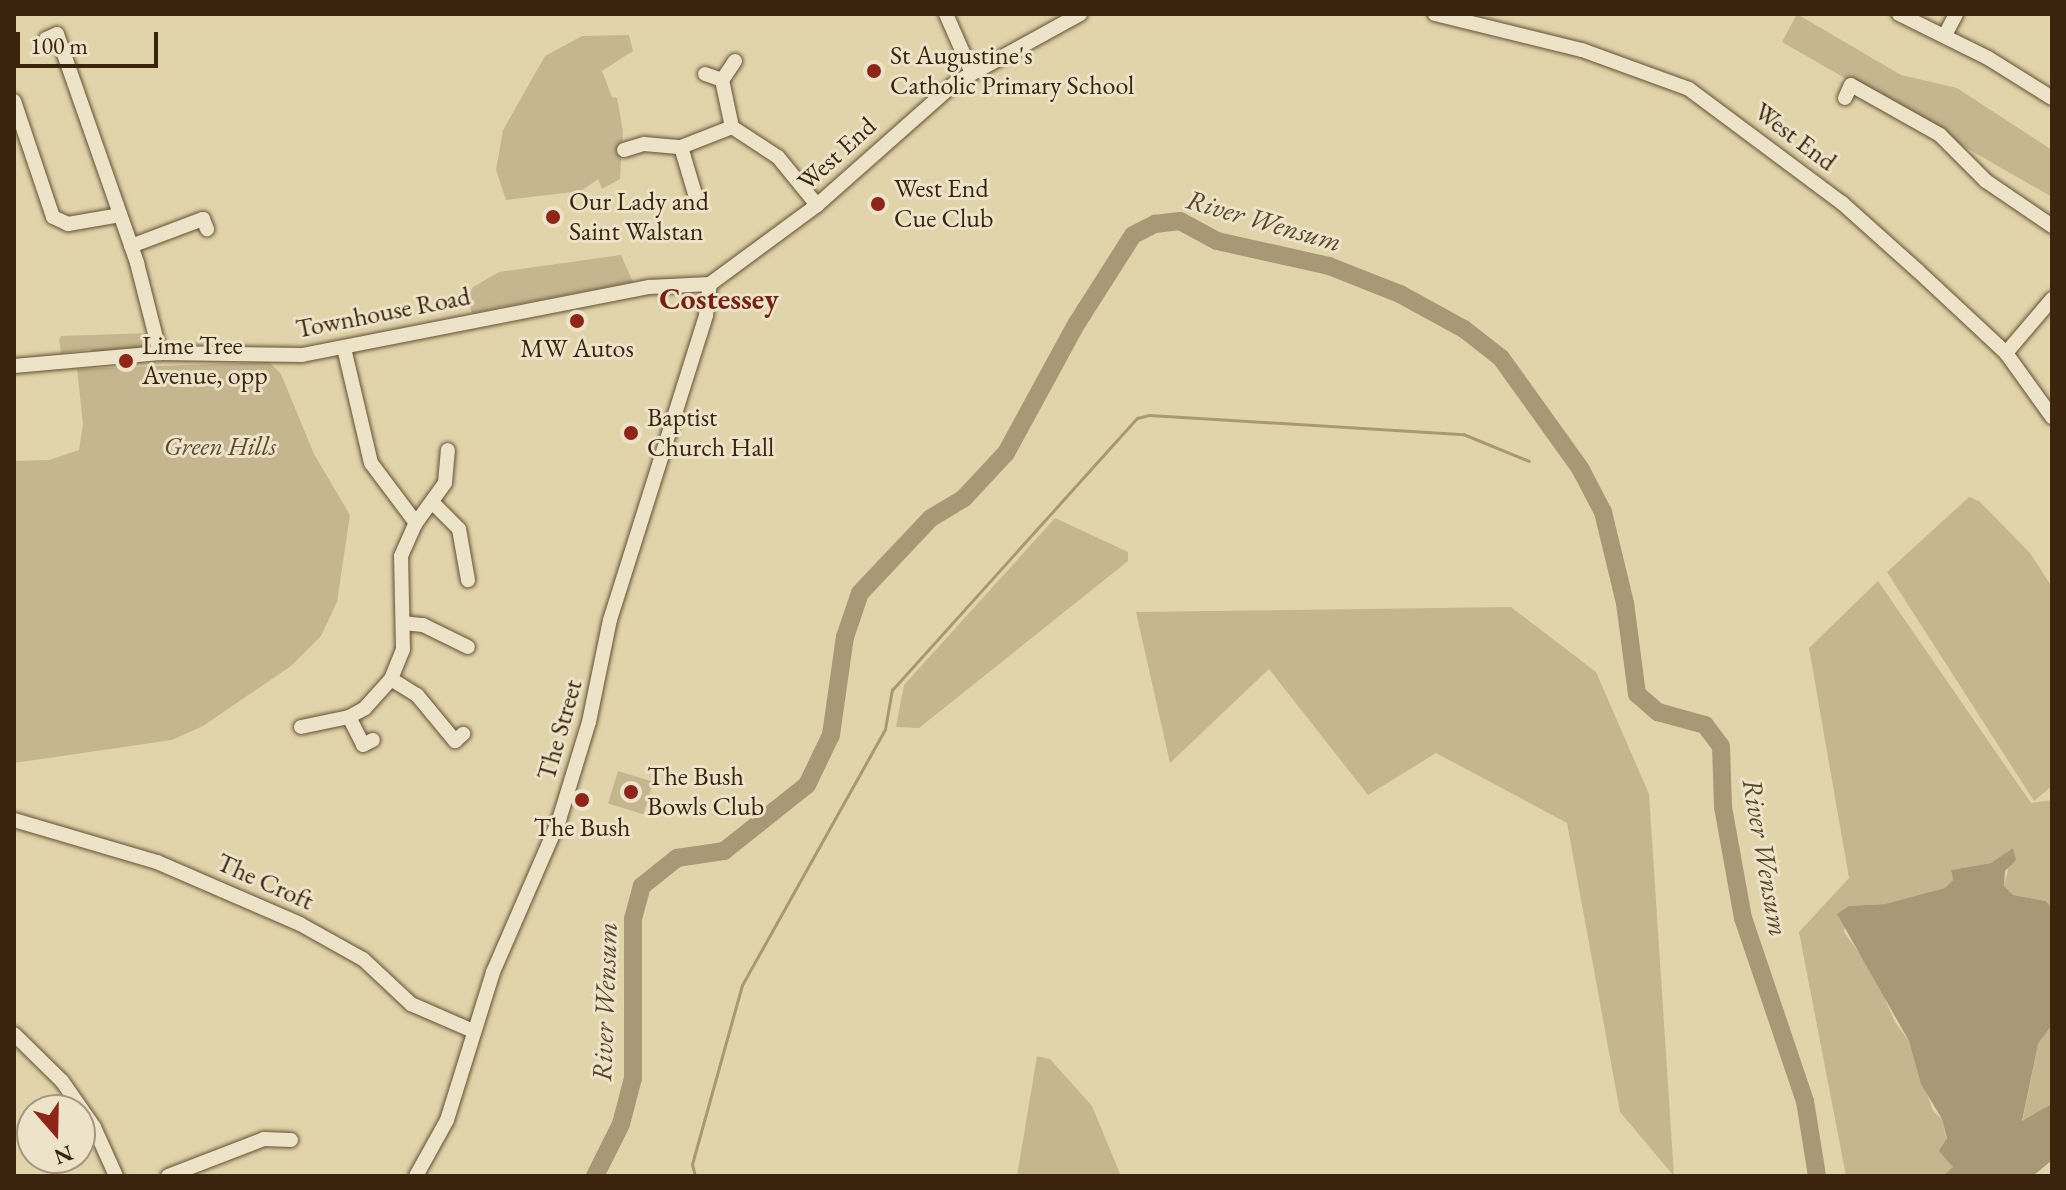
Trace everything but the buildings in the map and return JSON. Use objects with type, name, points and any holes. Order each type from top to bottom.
[{"type":"street","points":[[946,14],[971,71]]},
{"type":"street","name":"West End","points":[[710,284],[817,205],[971,71],[1080,14]]},
{"type":"street","points":[[1899,14],[1945,35],[2052,98]]},
{"type":"street","points":[[1945,35],[1956,14]]},
{"type":"street","name":"West End","points":[[1444,15],[1596,55],[1689,89],[1842,203],[2006,353],[2052,417]]},
{"type":"street","points":[[57,34],[131,246],[160,353]]},
{"type":"street","points":[[735,61],[722,80],[732,127],[778,157],[817,205]]},
{"type":"street","points":[[705,74],[722,80]]},
{"type":"street","points":[[1847,88],[1940,135],[1986,181],[2052,226]]},
{"type":"street","points":[[14,101],[53,217],[68,224],[120,215]]},
{"type":"street","points":[[627,144],[681,147],[732,127]]},
{"type":"street","points":[[681,147],[688,189]]},
{"type":"street","points":[[131,246],[204,220]]},
{"type":"street","name":"Townhouse Road","points":[[14,366],[160,353],[302,355],[649,287],[710,284]]},
{"type":"street","name":"The Street","points":[[416,1176],[447,1120],[473,1031],[564,804],[589,722],[610,620],[706,315],[710,284]]},
{"type":"street","points":[[2006,353],[2052,299]]},
{"type":"street","points":[[344,348],[371,463],[416,523]]},
{"type":"street","points":[[301,727],[349,717],[365,708],[391,679],[403,650],[401,556],[416,523],[445,483],[448,450]]},
{"type":"street","points":[[432,502],[459,529],[470,573]]},
{"type":"street","points":[[403,623],[423,625],[459,647]]},
{"type":"street","points":[[391,679],[417,695],[455,740]]},
{"type":"street","points":[[349,717],[363,745]]},
{"type":"street","name":"The Croft","points":[[14,820],[157,862],[300,924],[363,959],[411,1004],[473,1031]]},
{"type":"street","points":[[14,1034],[62,1081],[94,1127],[116,1176]]},
{"type":"street","points":[[168,1176],[264,1139],[284,1143]]},
{"type":"green space","points":[[1797,14],[1901,75],[1957,88],[2052,150],[2052,197],[1782,42]]},
{"type":"green space","points":[[629,35],[633,51],[602,71],[612,97],[617,98],[623,131],[620,179],[602,189],[598,179],[581,191],[506,200],[496,170],[503,130],[545,56],[582,36]]},
{"type":"green space","points":[[621,255],[633,282],[472,313],[468,299],[473,287],[499,272]]},
{"type":"green space","points":[[150,333],[154,340],[142,349],[96,353],[90,349],[61,353],[59,340],[61,336]]},
{"type":"green space","name":"Green Hills","points":[[269,362],[281,374],[314,454],[350,515],[337,602],[321,636],[291,666],[203,726],[172,740],[14,763],[14,461],[49,460],[79,450],[83,424],[77,369]]},
{"type":"green space","points":[[1969,497],[1979,501],[2030,553],[2052,587],[2052,786],[2034,801],[1887,572]]},
{"type":"green space","points":[[1055,518],[1128,552],[1128,561],[919,728],[896,727],[904,685]]},
{"type":"green space","points":[[1878,581],[2031,803],[2052,800],[2052,908],[2046,901],[2013,895],[2004,886],[2013,848],[1991,863],[1951,870],[1953,880],[1945,888],[1885,904],[1849,906],[1844,932],[1873,972],[1895,1022],[1909,1041],[1933,1111],[1942,1119],[1953,1168],[1943,1176],[1846,1176],[1799,932],[1849,878],[1809,648]]},
{"type":"green space","points":[[1511,607],[1596,672],[1649,794],[1674,1176],[1620,1112],[1567,823],[1436,753],[1368,795],[1269,669],[1170,763],[1136,612]]},
{"type":"green space","name":"The Bush Bowls Club","points":[[618,771],[653,782],[643,814],[608,804]]},
{"type":"green space","points":[[2052,1025],[2052,1104],[2022,1123],[2038,1044]]},
{"type":"green space","points":[[1037,1056],[1050,1059],[1092,1106],[1121,1176],[1017,1176]]},
{"type":"shaded area","points":[[2013,848],[2016,860],[2005,871],[2004,886],[2013,895],[2046,901],[2052,908],[2052,1025],[2038,1044],[2022,1121],[2052,1104],[2052,1160],[2033,1176],[1943,1176],[1953,1167],[1939,1151],[1947,1138],[1942,1119],[1921,1084],[1909,1041],[1837,914],[1849,906],[1885,904],[1945,888],[1953,880],[1951,870],[1991,863]]},
{"type":"waterway","name":"River Wensum","points":[[595,1176],[621,1124],[633,1078],[633,919],[642,886],[677,858],[724,851],[807,785],[831,735],[845,637],[860,593],[931,518],[964,498],[1006,453],[1077,323],[1133,235],[1155,224],[1180,221],[1217,241],[1329,266],[1400,294],[1464,329],[1501,358],[1580,468],[1603,512],[1625,603],[1637,694],[1658,712],[1705,725],[1721,746],[1723,807],[1743,918],[1805,1101],[1817,1176]]},
{"type":"waterway","points":[[695,1176],[692,1164],[742,985],[885,729],[892,690],[1137,418],[1149,415],[1463,434],[1529,461]]},
{"type":"place","name":"St Augustine's Catholic Primary School","points":[[874,71]]},
{"type":"place","name":"West End Cue Club","points":[[878,204]]},
{"type":"place","name":"Our Lady and Saint Walstan","points":[[553,217]]},
{"type":"place","name":"MW Autos","points":[[577,321]]},
{"type":"place","name":"Lime Tree Avenue, opp","points":[[126,361]]},
{"type":"place","name":"Baptist Church Hall","points":[[631,433]]},
{"type":"place","name":"The Bush Bowls Club","points":[[631,792]]},
{"type":"place","name":"The Bush","points":[[582,800]]},
{"type":"district","name":"Costessey","points":[[719,299]]}]
